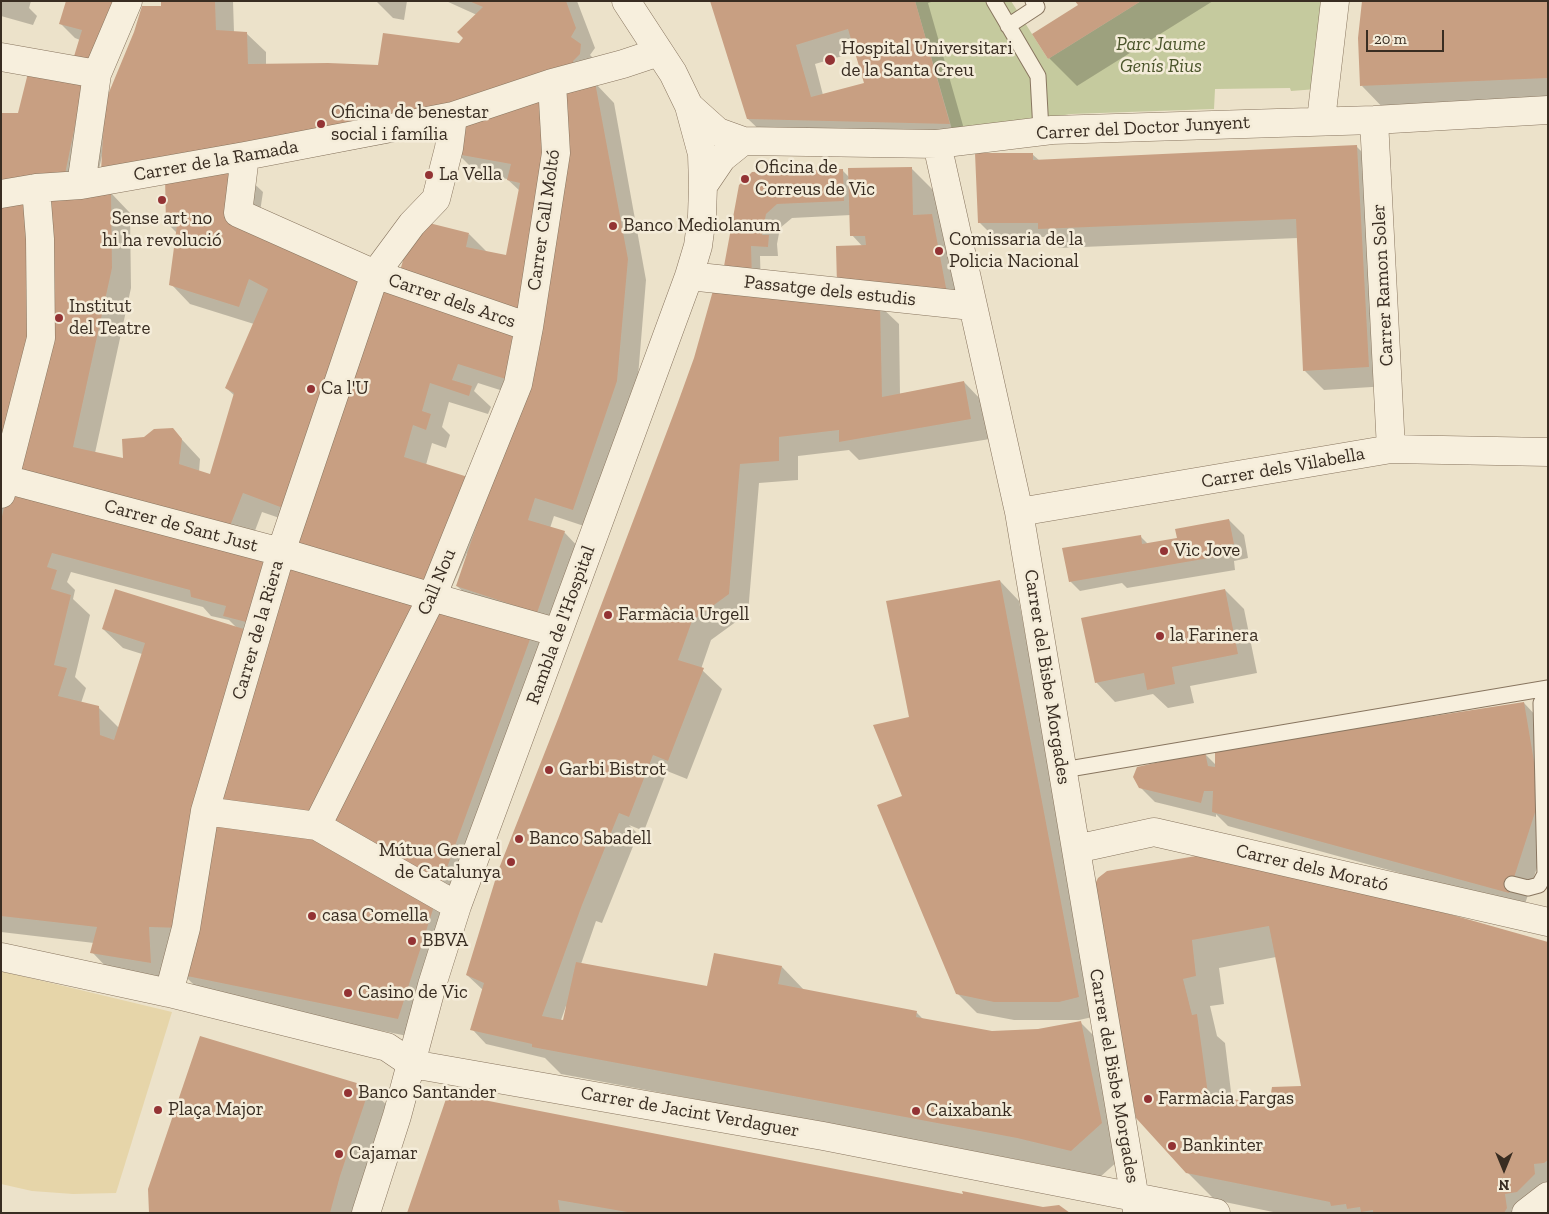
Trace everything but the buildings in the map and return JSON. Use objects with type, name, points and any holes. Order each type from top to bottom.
[{"type":"street","points":[[81,185],[97,74],[128,1]]},
{"type":"street","name":"Rambla de l'Hospital","points":[[366,1213],[397,1116],[432,985],[457,906],[560,630],[689,276],[698,246],[702,216],[702,154],[689,106],[673,73],[626,1]]},
{"type":"street","points":[[1321,120],[1335,1]]},
{"type":"street","name":"Carrer de la Ramada","points":[[1,194],[36,188],[81,185],[453,116],[552,82],[623,64],[659,52]]},
{"type":"street","points":[[1,57],[97,74]]},
{"type":"street","name":"Carrer Call Moltó","points":[[529,327],[556,153],[552,82]]},
{"type":"street","name":"Rambla de l'Hospital","points":[[689,106],[718,132],[743,141]]},
{"type":"street","name":"Carrer del Doctor Junyent","points":[[743,141],[937,144],[1052,130],[1321,120],[1374,120],[1546,112]]},
{"type":"street","name":"Carrer de la Riera","points":[[170,994],[186,928],[205,811],[281,552],[375,274],[412,224],[436,198],[448,148],[453,116]]},
{"type":"street","name":"Carrer Ramon Soler","points":[[1374,120],[1391,449]]},
{"type":"street","points":[[703,186],[722,158],[743,141]]},
{"type":"street","name":"Carrer del Bisbe Morgades","points":[[937,144],[1019,512],[1135,1204]]},
{"type":"street","name":"Carrer dels Arcs","points":[[245,156],[238,213],[375,274],[529,327]]},
{"type":"street","points":[[3,487],[41,338],[40,239],[36,188]]},
{"type":"street","name":"Passatge dels estudis","points":[[689,276],[972,306]]},
{"type":"street","name":"Call Nou","points":[[317,826],[432,598],[518,384],[529,327]]},
{"type":"street","name":"Carrer dels Vilabella","points":[[1019,512],[1391,449],[1548,452]]},
{"type":"street","name":"Carrer de Sant Just","points":[[3,487],[281,552],[432,598],[552,631],[560,630]]},
{"type":"street","points":[[205,811],[317,826],[457,906]]},
{"type":"street","name":"Carrer dels Morató","points":[[1076,849],[1154,832],[1548,922]]},
{"type":"street","points":[[1,957],[170,994]]},
{"type":"street","name":"Carrer de Jacint Verdaguer","points":[[170,994],[388,1047],[412,1064],[823,1136],[1135,1204],[1171,1205],[1216,1213]]},
{"type":"street","points":[[1526,1213],[1548,1196]]},
{"type":"lane","points":[[994,1],[1038,76],[1040,131]]},
{"type":"lane","points":[[1008,26],[1037,7],[1034,1]]},
{"type":"lane","points":[[1062,770],[1548,689]]},
{"type":"lane","points":[[1512,884],[1528,888],[1538,885],[1545,874],[1541,703],[1548,689]]},
{"type":"green space","name":"Parc Jaume Genís Rius","points":[[915,1],[1011,1],[1048,59],[1141,1],[1327,1],[1317,89],[1291,91],[1290,88],[1215,89],[1214,109],[1071,114],[953,133]]},
{"type":"sand","points":[[1,971],[172,1012],[116,1193],[73,1194],[32,1191],[1,1184]]},
{"type":"place","name":"Hospital Universitari de la Santa Creu","points":[[830,60]]},
{"type":"place","name":"Oficina de benestar social i família","points":[[321,124]]},
{"type":"place","name":"La Vella","points":[[429,175]]},
{"type":"place","name":"Oficina de Correus de Vic","points":[[745,179]]},
{"type":"place","name":"Sense art no hi ha revolució","points":[[162,200]]},
{"type":"place","name":"Banco Mediolanum","points":[[613,226]]},
{"type":"place","name":"Comissaria de la Policia Nacional","points":[[939,251]]},
{"type":"place","name":"Institut del Teatre","points":[[59,318]]},
{"type":"place","name":"Ca l'U","points":[[311,389]]},
{"type":"place","name":"Vic Jove","points":[[1164,551]]},
{"type":"place","name":"Farmàcia Urgell","points":[[608,615]]},
{"type":"place","name":"la Farinera","points":[[1160,636]]},
{"type":"place","name":"Garbi Bistrot","points":[[549,770]]},
{"type":"place","name":"Banco Sabadell","points":[[519,839]]},
{"type":"place","name":"Mútua General de Catalunya","points":[[511,862]]},
{"type":"place","name":"casa Comella","points":[[312,916]]},
{"type":"place","name":"BBVA","points":[[412,941]]},
{"type":"place","name":"Casino de Vic","points":[[348,993]]},
{"type":"place","name":"Banco Santander","points":[[348,1093]]},
{"type":"place","name":"Farmàcia Fargas","points":[[1148,1099]]},
{"type":"place","name":"Plaça Major","points":[[158,1110]]},
{"type":"place","name":"Caixabank","points":[[916,1111]]},
{"type":"place","name":"Bankinter","points":[[1172,1146]]},
{"type":"place","name":"Cajamar","points":[[339,1154]]}]
